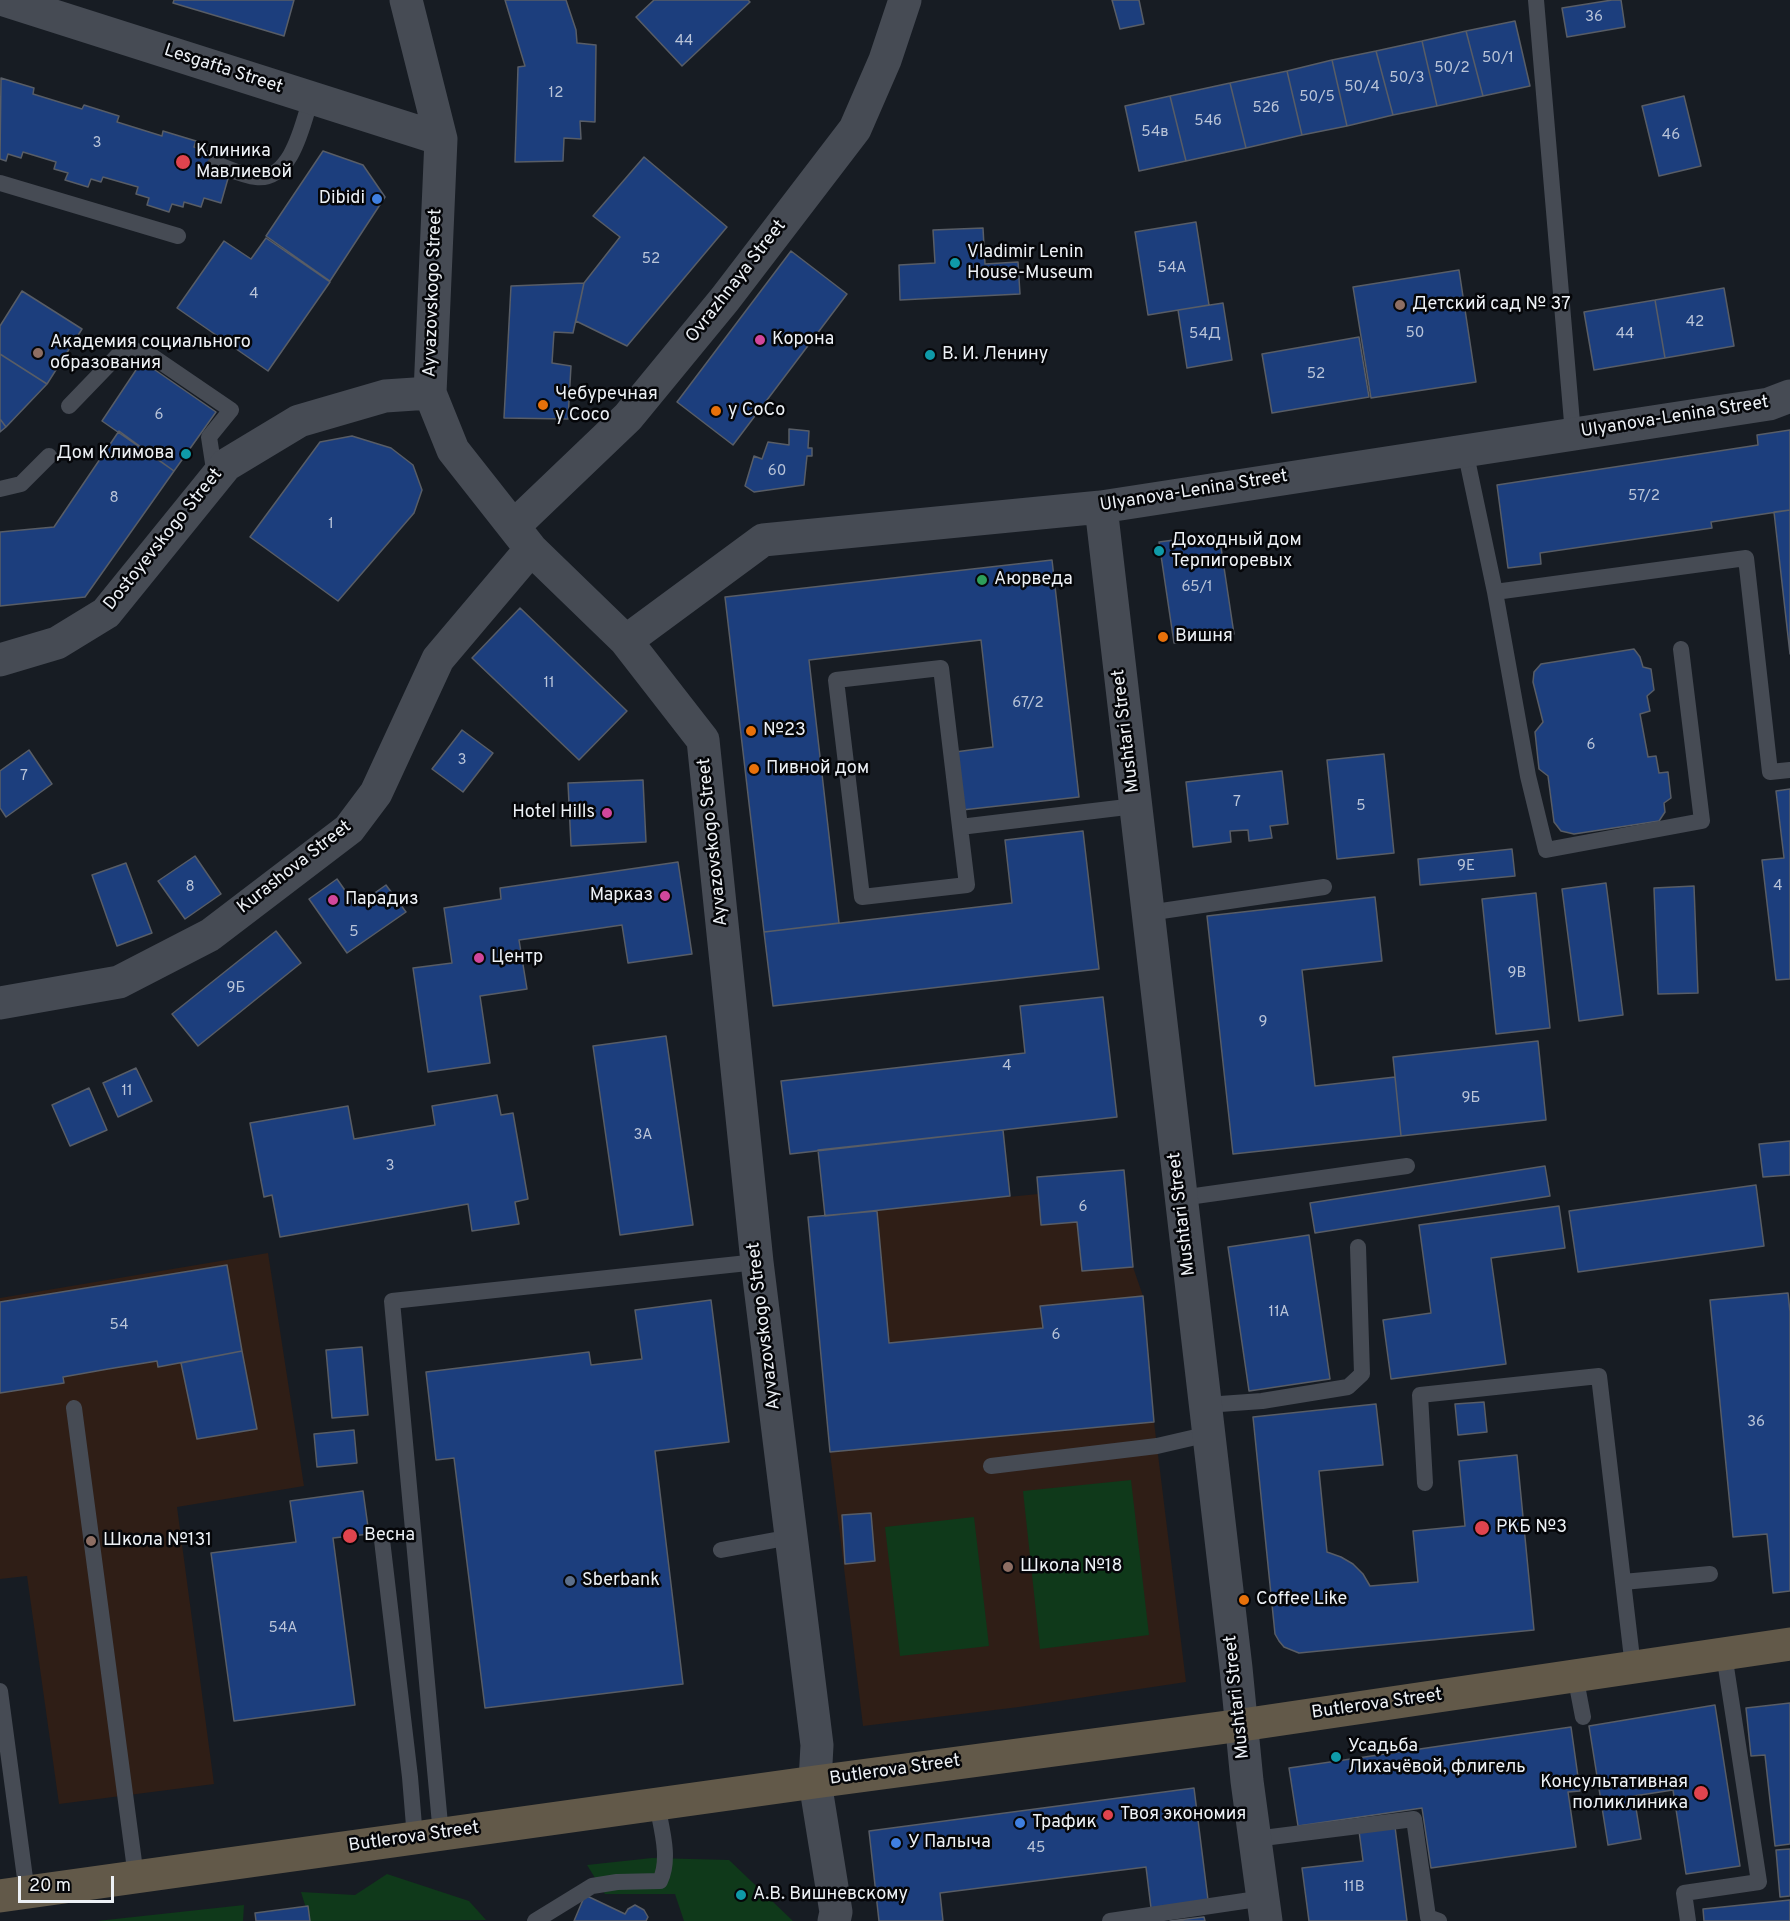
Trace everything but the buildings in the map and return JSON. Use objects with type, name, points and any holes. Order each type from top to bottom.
[{"type":"main road","name":"Butlerova Street","points":[[14,1895],[815,1782],[1242,1725],[1790,1644]]},
{"type":"street","name":"Lesgafta Street","points":[[4,0],[441,139]]},
{"type":"street","name":"Ayvazovskogo Street","points":[[406,0],[441,139],[430,393],[453,450],[522,537],[626,641],[703,740],[757,1262],[817,1745],[815,1782],[836,1912],[834,1921]]},
{"type":"street","name":"Ovrazhnaya Street","points":[[522,537],[628,417],[725,298],[855,129],[885,60],[905,0]]},
{"type":"street","name":"Dostoyevskogo Street","points":[[0,660],[57,643],[106,613],[226,465],[299,421],[385,396],[430,393]]},
{"type":"street","name":"Ulyanova-Lenina Street","points":[[626,641],[763,540],[1101,507],[1769,404],[1790,396]]},
{"type":"street","name":"Mushtari Street","points":[[1101,507],[1247,1781],[1265,1910]]},
{"type":"street","name":"Kurashova Street","points":[[0,1003],[119,981],[210,935],[349,829],[376,794],[438,659],[522,537]]},
{"type":"lane","points":[[1536,0],[1573,434]]},
{"type":"lane","points":[[215,164],[255,177],[268,177],[282,168],[298,140],[311,98]]},
{"type":"lane","points":[[0,183],[178,236]]},
{"type":"lane","points":[[69,406],[123,350],[146,352],[231,410],[209,437],[215,478]]},
{"type":"lane","points":[[1465,450],[1495,592],[1528,776],[1546,850],[1702,821],[1681,649]]},
{"type":"lane","points":[[0,489],[21,484],[49,456]]},
{"type":"lane","points":[[1495,592],[1746,558],[1770,772],[1790,770]]},
{"type":"lane","points":[[941,668],[960,826],[967,885],[862,897],[836,680],[941,668]]},
{"type":"lane","points":[[960,826],[1135,806]]},
{"type":"lane","points":[[1148,913],[1324,887]]},
{"type":"lane","points":[[1181,1198],[1407,1166]]},
{"type":"lane","points":[[991,1466],[1157,1446],[1207,1420],[1262,1401],[1348,1387],[1362,1374],[1358,1247]]},
{"type":"lane","points":[[428,1836],[392,1301],[757,1262]]},
{"type":"lane","points":[[1425,1483],[1420,1395],[1599,1376],[1633,1666]]},
{"type":"lane","points":[[75,1408],[136,1877]]},
{"type":"lane","points":[[721,1550],[791,1537]]},
{"type":"lane","points":[[382,1540],[410,1778],[428,1836]]},
{"type":"lane","points":[[1623,1582],[1710,1574]]},
{"type":"lane","points":[[1688,1921],[1684,1893],[1759,1882],[1724,1654]]},
{"type":"lane","points":[[1575,1675],[1583,1717]]},
{"type":"lane","points":[[0,1691],[14,1895]]},
{"type":"lane","points":[[535,1921],[592,1886],[617,1882],[660,1881],[665,1871],[665,1855],[657,1804]]},
{"type":"lane","points":[[1256,1839],[1414,1818],[1428,1917],[1439,1921]]},
{"type":"lane","points":[[1110,1921],[1265,1910]]},
{"type":"shaded area","name":"Школа №18","points":[[1038,1194],[1041,1225],[1077,1222],[1082,1271],[1133,1267],[1143,1296],[1154,1422],[1186,1682],[1019,1707],[863,1726],[830,1452],[808,1217]]},
{"type":"shaded area","name":"Школа №131","points":[[268,1253],[304,1486],[177,1507],[214,1784],[59,1804],[27,1576],[0,1579],[0,1298]]},
{"type":"green space","points":[[1131,1480],[1149,1635],[1040,1649],[1023,1491]]},
{"type":"green space","points":[[974,1517],[989,1646],[900,1656],[885,1527]]},
{"type":"green space","points":[[652,1858],[729,1860],[793,1921],[684,1921],[675,1894],[605,1894],[587,1865]]},
{"type":"green space","points":[[387,1874],[469,1901],[486,1920],[310,1921],[301,1892],[355,1895]]},
{"type":"green space","points":[[244,1905],[243,1921],[97,1921]]},
{"type":"place","name":"Клиника Мавлиевой","points":[[183,162]]},
{"type":"place","name":"Dibidi","points":[[377,199]]},
{"type":"place","name":"Vladimir Lenin House-Museum","points":[[955,263]]},
{"type":"place","name":"Детский сад № 37","points":[[1400,305]]},
{"type":"place","name":"Корона","points":[[760,340]]},
{"type":"place","name":"Академия социального образования","points":[[38,353]]},
{"type":"place","name":"В. И. Ленину","points":[[930,355]]},
{"type":"place","name":"Чебуречная у Сосо","points":[[543,405]]},
{"type":"place","name":"у СоСо","points":[[716,411]]},
{"type":"place","name":"Дом Климова","points":[[186,454]]},
{"type":"place","name":"Доходный дом Терпигоревых","points":[[1159,551]]},
{"type":"place","name":"Аюрведа","points":[[982,580]]},
{"type":"place","name":"Вишня","points":[[1163,637]]},
{"type":"place","name":"№23","points":[[751,731]]},
{"type":"place","name":"Пивной дом","points":[[754,769]]},
{"type":"place","name":"Hotel Hills","points":[[607,813]]},
{"type":"place","name":"Марказ","points":[[665,896]]},
{"type":"place","name":"Парадиз","points":[[333,900]]},
{"type":"place","name":"Центр","points":[[479,958]]},
{"type":"place","name":"РКБ №3","points":[[1482,1528]]},
{"type":"place","name":"Весна","points":[[350,1536]]},
{"type":"place","name":"Школа №131","points":[[91,1541]]},
{"type":"place","name":"Школа №18","points":[[1008,1567]]},
{"type":"place","name":"Sberbank","points":[[570,1581]]},
{"type":"place","name":"Coffee Like","points":[[1244,1600]]},
{"type":"place","name":"Усадьба Лихачёвой, флигель","points":[[1336,1757]]},
{"type":"place","name":"Консультативная поликлиника","points":[[1701,1793]]},
{"type":"place","name":"Твоя экономия","points":[[1108,1815]]},
{"type":"place","name":"Трафик","points":[[1020,1823]]},
{"type":"place","name":"У Палыча","points":[[896,1843]]},
{"type":"place","name":"А.В. Вишневскому","points":[[741,1895]]}]
